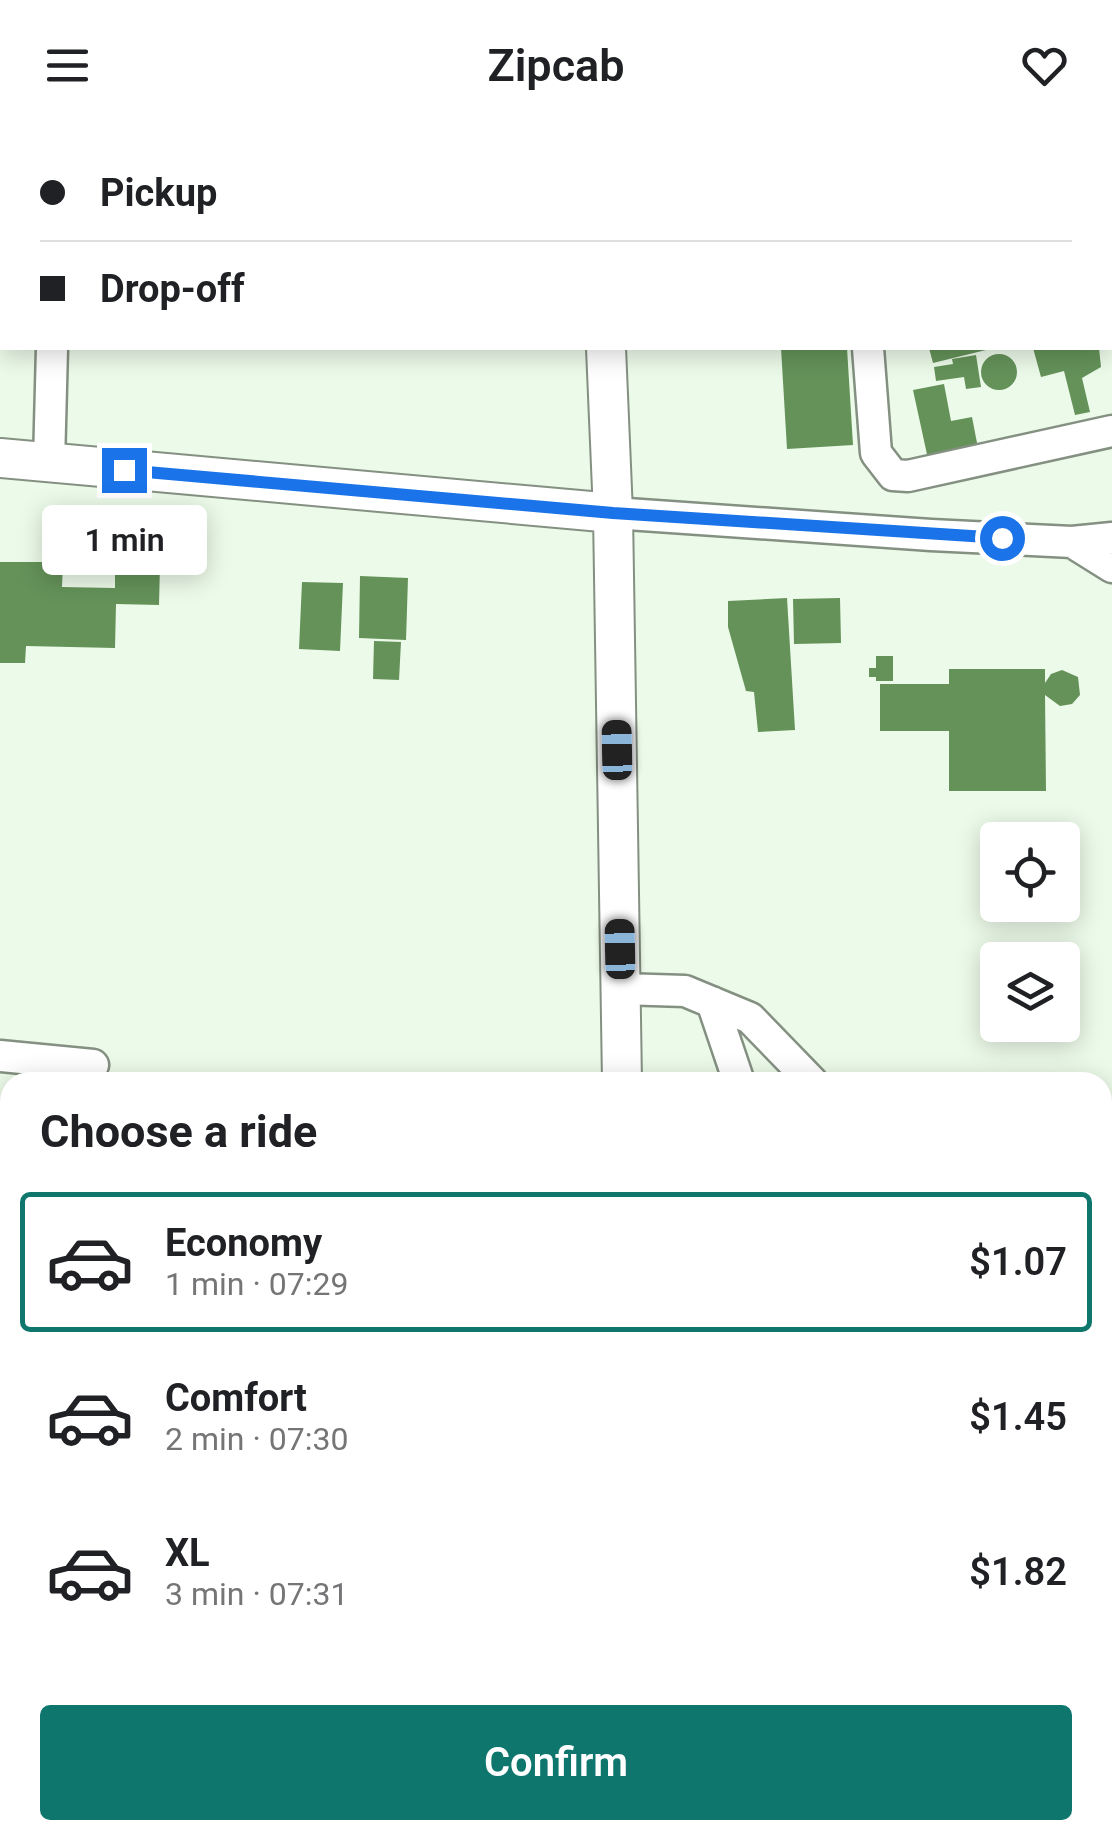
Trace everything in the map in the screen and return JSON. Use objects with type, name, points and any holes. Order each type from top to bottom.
[{"type":"main road","points":[[606,350],[613,513],[622,1072]]},
{"type":"main road","points":[[0,458],[613,513]]},
{"type":"street","points":[[49,463],[52,350]]},
{"type":"street","points":[[868,350],[876,453],[892,475],[908,476],[1112,431]]},
{"type":"street","points":[[613,513],[931,536],[1072,542],[1112,538]]},
{"type":"street","points":[[1072,542],[1112,567]]},
{"type":"street","points":[[621,988],[685,991],[750,1018],[802,1072]]},
{"type":"street","points":[[712,1002],[736,1072]]},
{"type":"street","points":[[0,1056],[94,1065]]},
{"type":"building","points":[[781,350],[847,350],[853,445],[787,449]]},
{"type":"building","points":[[930,350],[986,350],[933,363]]},
{"type":"building","points":[[1034,350],[1099,350],[1101,367],[1082,378],[1090,412],[1075,415],[1064,371],[1041,377]]},
{"type":"building","points":[[999,354],[1012,359],[1017,372],[1012,385],[999,390],[986,385],[981,372],[986,359]]},
{"type":"building","points":[[976,355],[981,387],[966,389],[964,377],[936,381],[934,367]]},
{"type":"building","points":[[944,384],[951,421],[972,417],[978,448],[928,459],[913,390]]},
{"type":"building","points":[[0,562],[63,562],[62,587],[115,588],[115,563],[160,564],[159,605],[116,604],[115,648],[26,646],[25,663],[0,663]]},
{"type":"building","points":[[360,576],[408,578],[406,640],[359,638]]},
{"type":"building","points":[[302,582],[343,583],[340,651],[299,649]]},
{"type":"building","points":[[787,598],[795,730],[758,732],[754,692],[746,691],[728,627],[728,601]]},
{"type":"building","points":[[840,598],[841,643],[794,644],[793,599]]},
{"type":"building","points":[[374,641],[401,642],[399,680],[373,679]]},
{"type":"building","points":[[876,656],[893,656],[893,681],[869,677],[869,668],[876,668]]},
{"type":"building","points":[[949,669],[1045,669],[1045,683],[1051,674],[1062,670],[1078,677],[1080,695],[1072,704],[1060,706],[1045,695],[1046,791],[949,791],[949,731],[880,731],[880,684],[949,684]]},
{"type":"route","points":[[124,470],[613,513],[1002,538]]}]
